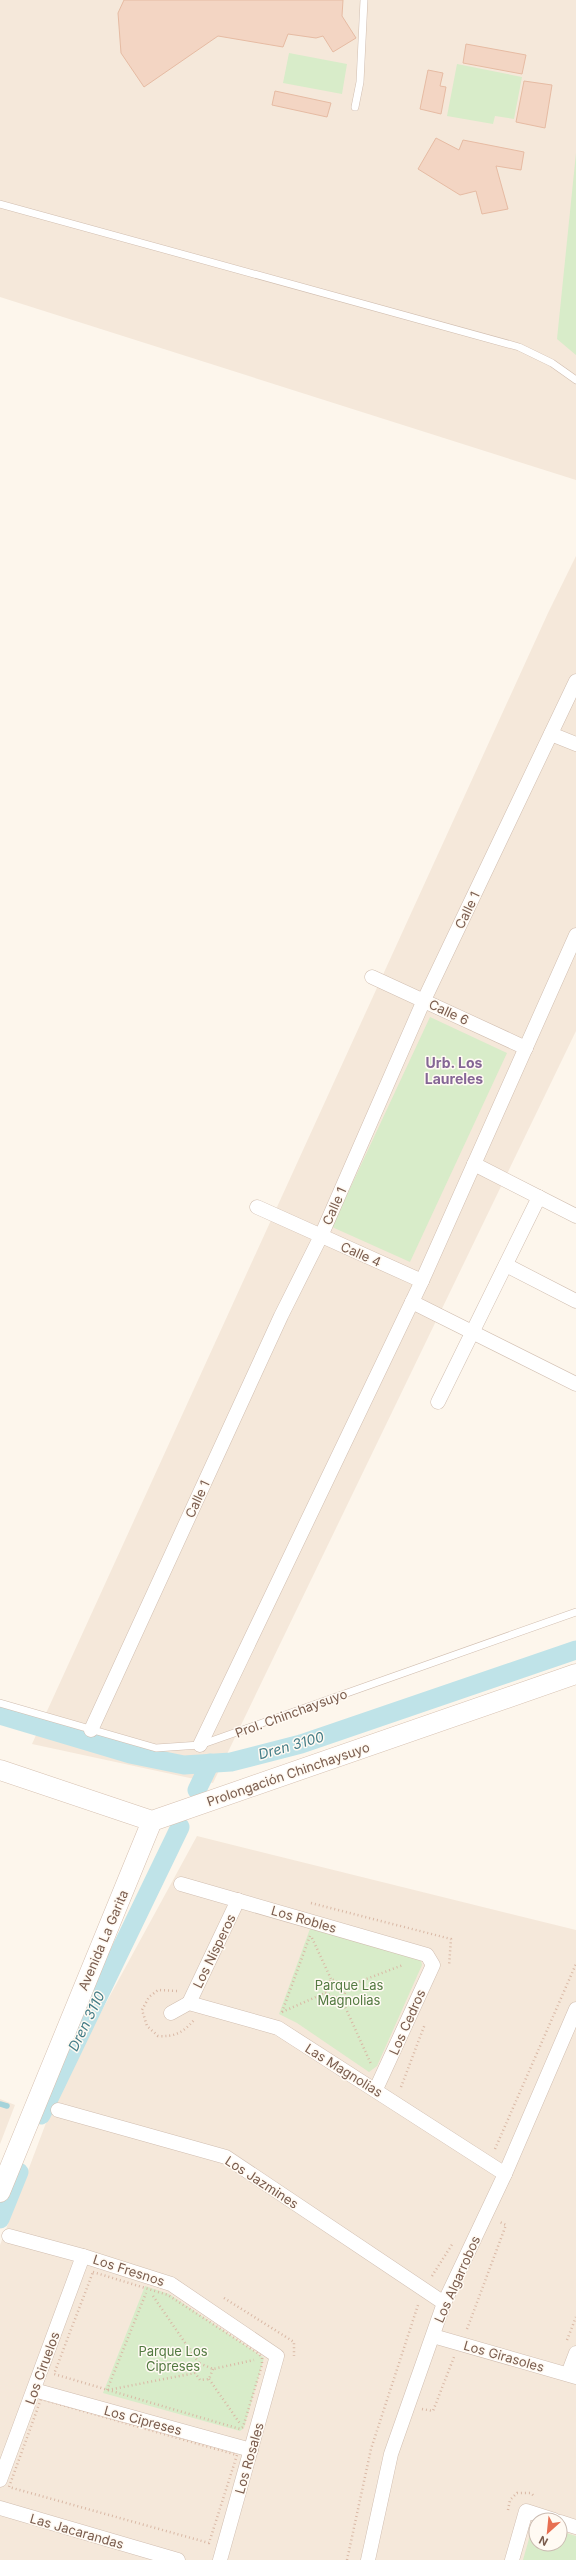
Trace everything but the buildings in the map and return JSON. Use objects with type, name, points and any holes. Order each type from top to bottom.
[{"type":"street","name":"Calle 1","points":[[91,1730],[281,1316],[321,1236],[424,1000],[576,682]]},
{"type":"street","points":[[551,734],[576,744]]},
{"type":"street","points":[[200,1745],[422,1281],[576,935]]},
{"type":"street","name":"Calle 6","points":[[372,977],[526,1048]]},
{"type":"street","points":[[474,1164],[576,1216]]},
{"type":"street","points":[[438,1402],[540,1197]]},
{"type":"street","name":"Calle 4","points":[[257,1207],[422,1281]]},
{"type":"street","points":[[506,1265],[576,1301]]},
{"type":"street","points":[[412,1302],[576,1384]]},
{"type":"street","name":"Prolongación Chinchaysuyo","points":[[152,1821],[576,1674]]},
{"type":"street","points":[[0,1770],[152,1821]]},
{"type":"street","name":"Avenida La Garita","points":[[0,2192],[152,1821]]},
{"type":"street","name":"Los Robles","points":[[181,1884],[427,1955]]},
{"type":"street","name":"Los Nísperos","points":[[189,2003],[238,1900]]},
{"type":"street","name":"Los Cedros","points":[[376,2089],[433,1965],[427,1955]]},
{"type":"street","points":[[170,2012],[189,2003]]},
{"type":"street","name":"Las Magnolias","points":[[189,2003],[278,2028],[376,2089],[505,2174]]},
{"type":"street","name":"Los Algarrobos","points":[[368,2560],[391,2454],[444,2303],[505,2174],[576,2010]]},
{"type":"street","name":"Los Jazmines","points":[[58,2110],[226,2157],[444,2303]]},
{"type":"street","name":"Los Fresnos","points":[[9,2236],[83,2256],[171,2284],[278,2356]]},
{"type":"street","name":"Los Ciruelos","points":[[4,2484],[34,2390],[83,2256]]},
{"type":"street","name":"Los Girasoles","points":[[433,2336],[572,2376]]},
{"type":"street","points":[[571,2349],[572,2376]]},
{"type":"street","name":"Los Rosales","points":[[220,2560],[278,2356]]},
{"type":"street","name":"Los Cipreses","points":[[34,2390],[251,2450]]},
{"type":"street","name":"Las Jacarandas","points":[[0,2508],[178,2560]]},
{"type":"street","points":[[512,2560],[526,2511],[529,2512]]},
{"type":"lane","points":[[355,108],[360,82],[364,0]]},
{"type":"lane","points":[[0,204],[519,347],[552,362],[576,380]]},
{"type":"lane","name":"Prol. Chinchaysuyo","points":[[0,1703],[156,1748],[200,1745],[576,1612]]},
{"type":"path","points":[[306,1902],[451,1939]]},
{"type":"path","points":[[313,1929],[282,2013],[324,1993],[331,1979]]},
{"type":"path","points":[[310,1935],[331,1979],[348,1986],[405,1964]]},
{"type":"path","points":[[494,2152],[576,1964]]},
{"type":"path","points":[[342,2000],[348,1986]]},
{"type":"path","points":[[324,1993],[342,2000],[371,2068],[376,2064]]},
{"type":"path","points":[[466,2330],[506,2225],[495,2220]]},
{"type":"path","points":[[243,2427],[240,2429],[54,2374],[93,2272],[168,2295],[262,2358]]},
{"type":"path","points":[[148,2289],[200,2363],[213,2369],[262,2358]]},
{"type":"path","points":[[107,2390],[148,2289]]},
{"type":"path","points":[[216,2294],[294,2342],[294,2355],[292,2362]]},
{"type":"path","points":[[347,2560],[371,2449],[420,2306],[413,2302]]},
{"type":"path","points":[[571,2349],[576,2317]]},
{"type":"path","points":[[460,2328],[474,2332]]},
{"type":"path","points":[[416,2408],[433,2411],[455,2354]]},
{"type":"path","points":[[243,2427],[262,2358]]},
{"type":"path","points":[[195,2373],[200,2363]]},
{"type":"path","points":[[209,2379],[213,2369]]},
{"type":"path","points":[[107,2390],[195,2373]]},
{"type":"path","points":[[195,2373],[200,2380],[209,2379]]},
{"type":"path","points":[[209,2379],[243,2427]]},
{"type":"path","points":[[41,2399],[237,2455],[209,2543],[4,2484],[41,2399]]},
{"type":"shaded area","points":[[0,0],[576,0],[576,480],[0,297]]},
{"type":"shaded area","points":[[576,556],[576,1031],[213,1783],[32,1744],[548,613]]},
{"type":"shaded area","points":[[197,1836],[576,1930],[576,2560],[0,2560],[0,2245],[58,2091]]},
{"type":"shaded area","points":[[0,2099],[15,2105],[0,2144]]},
{"type":"green space","points":[[289,53],[347,64],[342,94],[283,83]]},
{"type":"green space","points":[[457,64],[522,77],[514,119],[495,116],[493,124],[447,116]]},
{"type":"green space","points":[[576,153],[576,355],[557,339]]},
{"type":"green space","points":[[430,1017],[507,1053],[410,1262],[332,1227]]},
{"type":"green space","name":"Parque Las Magnolias","points":[[311,1926],[420,1956],[422,1965],[377,2066],[369,2072],[297,2023],[279,2014]]},
{"type":"green space","name":"Parque Los Cipreses","points":[[145,2286],[169,2294],[264,2358],[244,2428],[240,2431],[103,2393]]},
{"type":"green space","points":[[568,2534],[576,2536],[576,2560],[523,2560],[528,2542],[528,2552],[568,2552]]},
{"type":"waterway","name":"Dren 3100","points":[[0,1715],[130,1754],[184,1765],[231,1762],[301,1744],[576,1650]]},
{"type":"waterway","name":"Dren 3110","points":[[197,1790],[210,1763]]},
{"type":"waterway","name":"Dren 3110","points":[[41,2115],[180,1827]]},
{"type":"waterway","points":[[0,2104],[7,2106]]},
{"type":"waterway","name":"Dren 3110","points":[[0,2219],[19,2172]]},
{"type":"district","name":"Urb. Los Laureles","points":[[454,1070]]}]
